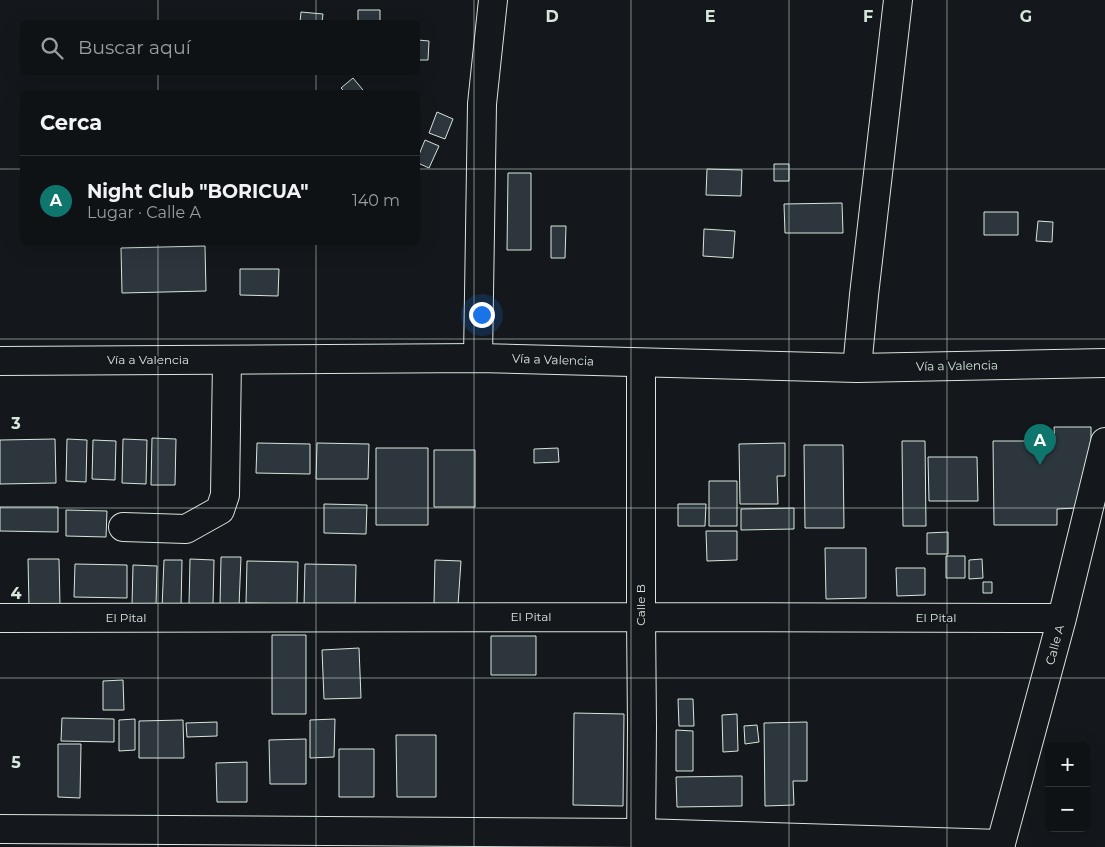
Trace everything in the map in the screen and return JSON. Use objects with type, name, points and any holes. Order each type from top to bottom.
[{"type":"main road","points":[[478,358],[482,104],[493,0]]},
{"type":"main road","points":[[858,368],[864,295],[898,0]]},
{"type":"main road","name":"Vía a Valencia","points":[[0,361],[478,358],[858,368],[1105,363]]},
{"type":"main road","points":[[123,527],[186,529],[220,510],[225,495],[226,360]]},
{"type":"main road","name":"Calle B","points":[[641,363],[641,840]]},
{"type":"main road","name":"Calle A","points":[[1001,845],[1062,618],[1100,486],[1105,442]]},
{"type":"main road","name":"El Pital","points":[[0,618],[1062,618]]},
{"type":"main road","points":[[0,829],[1001,845]]},
{"type":"building","points":[[358,10],[380,10],[380,20],[358,20]]},
{"type":"building","points":[[301,12],[323,14],[322,20],[300,20]]},
{"type":"building","points":[[420,40],[429,41],[428,60],[420,60]]},
{"type":"building","points":[[353,78],[363,90],[343,90],[341,88]]},
{"type":"building","points":[[437,112],[453,119],[445,139],[429,133]]},
{"type":"building","points":[[425,140],[439,146],[429,168],[420,164],[420,152]]},
{"type":"building","points":[[774,164],[789,164],[789,181],[774,181]]},
{"type":"building","points":[[707,169],[742,170],[741,196],[706,195]]},
{"type":"building","points":[[508,173],[531,173],[531,250],[507,250]]},
{"type":"building","points":[[842,203],[843,233],[785,233],[784,204]]},
{"type":"building","points":[[984,212],[1018,212],[1018,235],[984,235]]},
{"type":"building","points":[[1038,221],[1053,222],[1052,242],[1036,241]]},
{"type":"building","points":[[551,226],[566,226],[565,258],[551,258]]},
{"type":"building","points":[[704,229],[735,231],[733,258],[703,256]]},
{"type":"building","points":[[205,246],[206,291],[122,293],[121,248]]},
{"type":"building","points":[[240,269],[279,269],[278,296],[240,295]]},
{"type":"building","points":[[1054,427],[1091,427],[1091,440],[1076,508],[1057,509],[1057,525],[994,525],[993,441],[1055,441]]},
{"type":"building","points":[[152,438],[176,439],[175,485],[151,485]]},
{"type":"building","points":[[55,439],[56,483],[0,484],[0,440]]},
{"type":"building","points":[[67,439],[87,440],[86,482],[66,481]]},
{"type":"building","points":[[123,439],[147,440],[146,484],[122,483]]},
{"type":"building","points":[[93,440],[116,441],[115,480],[92,479]]},
{"type":"building","points":[[902,441],[925,441],[926,526],[903,526]]},
{"type":"building","points":[[257,443],[310,444],[310,474],[256,473]]},
{"type":"building","points":[[317,443],[369,444],[368,479],[316,479]]},
{"type":"building","points":[[785,443],[785,476],[777,476],[778,504],[740,504],[739,444]]},
{"type":"building","points":[[804,445],[843,445],[844,528],[805,528]]},
{"type":"building","points":[[376,448],[428,448],[428,525],[376,525]]},
{"type":"building","points":[[558,448],[559,462],[534,463],[534,449]]},
{"type":"building","points":[[434,450],[475,450],[475,507],[434,507]]},
{"type":"building","points":[[928,457],[977,457],[978,501],[929,501]]},
{"type":"building","points":[[709,481],[737,481],[737,526],[709,526]]},
{"type":"building","points":[[324,504],[367,505],[366,534],[324,533]]},
{"type":"building","points":[[678,504],[706,504],[705,526],[678,526]]},
{"type":"building","points":[[0,507],[58,507],[58,532],[0,531]]},
{"type":"building","points":[[794,508],[794,529],[741,530],[741,509]]},
{"type":"building","points":[[66,510],[107,511],[106,537],[66,536]]},
{"type":"building","points":[[706,531],[737,531],[737,560],[707,561]]},
{"type":"building","points":[[948,532],[948,554],[927,554],[927,533]]},
{"type":"building","points":[[825,548],[866,548],[866,598],[826,599]]},
{"type":"building","points":[[946,556],[965,556],[965,578],[946,578]]},
{"type":"building","points":[[221,557],[241,557],[239,606],[220,605]]},
{"type":"building","points":[[28,559],[59,559],[60,606],[29,606]]},
{"type":"building","points":[[190,559],[214,560],[213,605],[189,605]]},
{"type":"building","points":[[982,559],[983,578],[969,579],[969,560]]},
{"type":"building","points":[[164,560],[182,560],[181,608],[162,608]]},
{"type":"building","points":[[435,560],[461,561],[458,605],[434,604]]},
{"type":"building","points":[[247,561],[298,562],[297,604],[246,603]]},
{"type":"building","points":[[75,564],[127,565],[127,598],[74,597]]},
{"type":"building","points":[[305,564],[356,565],[355,608],[304,607]]},
{"type":"building","points":[[133,565],[157,566],[156,606],[132,605]]},
{"type":"building","points":[[896,568],[925,568],[925,595],[897,596]]},
{"type":"building","points":[[983,582],[992,582],[992,593],[983,593]]},
{"type":"building","points":[[272,635],[306,635],[306,714],[272,714]]},
{"type":"building","points":[[491,636],[536,636],[536,675],[491,675]]},
{"type":"building","points":[[359,648],[361,698],[324,699],[322,650]]},
{"type":"building","points":[[123,680],[124,710],[103,710],[103,681]]},
{"type":"building","points":[[678,699],[693,699],[694,726],[679,726]]},
{"type":"building","points":[[574,713],[624,714],[623,806],[573,805]]},
{"type":"building","points":[[737,714],[738,751],[723,752],[722,715]]},
{"type":"building","points":[[62,718],[114,719],[114,742],[61,741]]},
{"type":"building","points":[[135,719],[135,750],[119,751],[119,720]]},
{"type":"building","points":[[335,719],[334,757],[310,758],[310,720]]},
{"type":"building","points":[[183,720],[184,758],[139,758],[139,721]]},
{"type":"building","points":[[217,722],[217,736],[187,737],[186,723]]},
{"type":"building","points":[[807,722],[807,781],[793,781],[794,805],[765,806],[764,723]]},
{"type":"building","points":[[757,725],[759,742],[745,744],[744,726]]},
{"type":"building","points":[[676,730],[693,731],[693,771],[676,771]]},
{"type":"building","points":[[396,735],[436,735],[436,797],[397,797]]},
{"type":"building","points":[[306,739],[306,784],[270,784],[269,740]]},
{"type":"building","points":[[58,744],[81,744],[80,798],[58,797]]},
{"type":"building","points":[[339,749],[374,749],[374,797],[339,797]]},
{"type":"building","points":[[247,762],[247,802],[217,802],[216,763]]},
{"type":"building","points":[[742,776],[742,806],[677,807],[676,777]]},
{"type":"place","name":"Night Club \"BORICUA\"","points":[[1040,465]]}]
